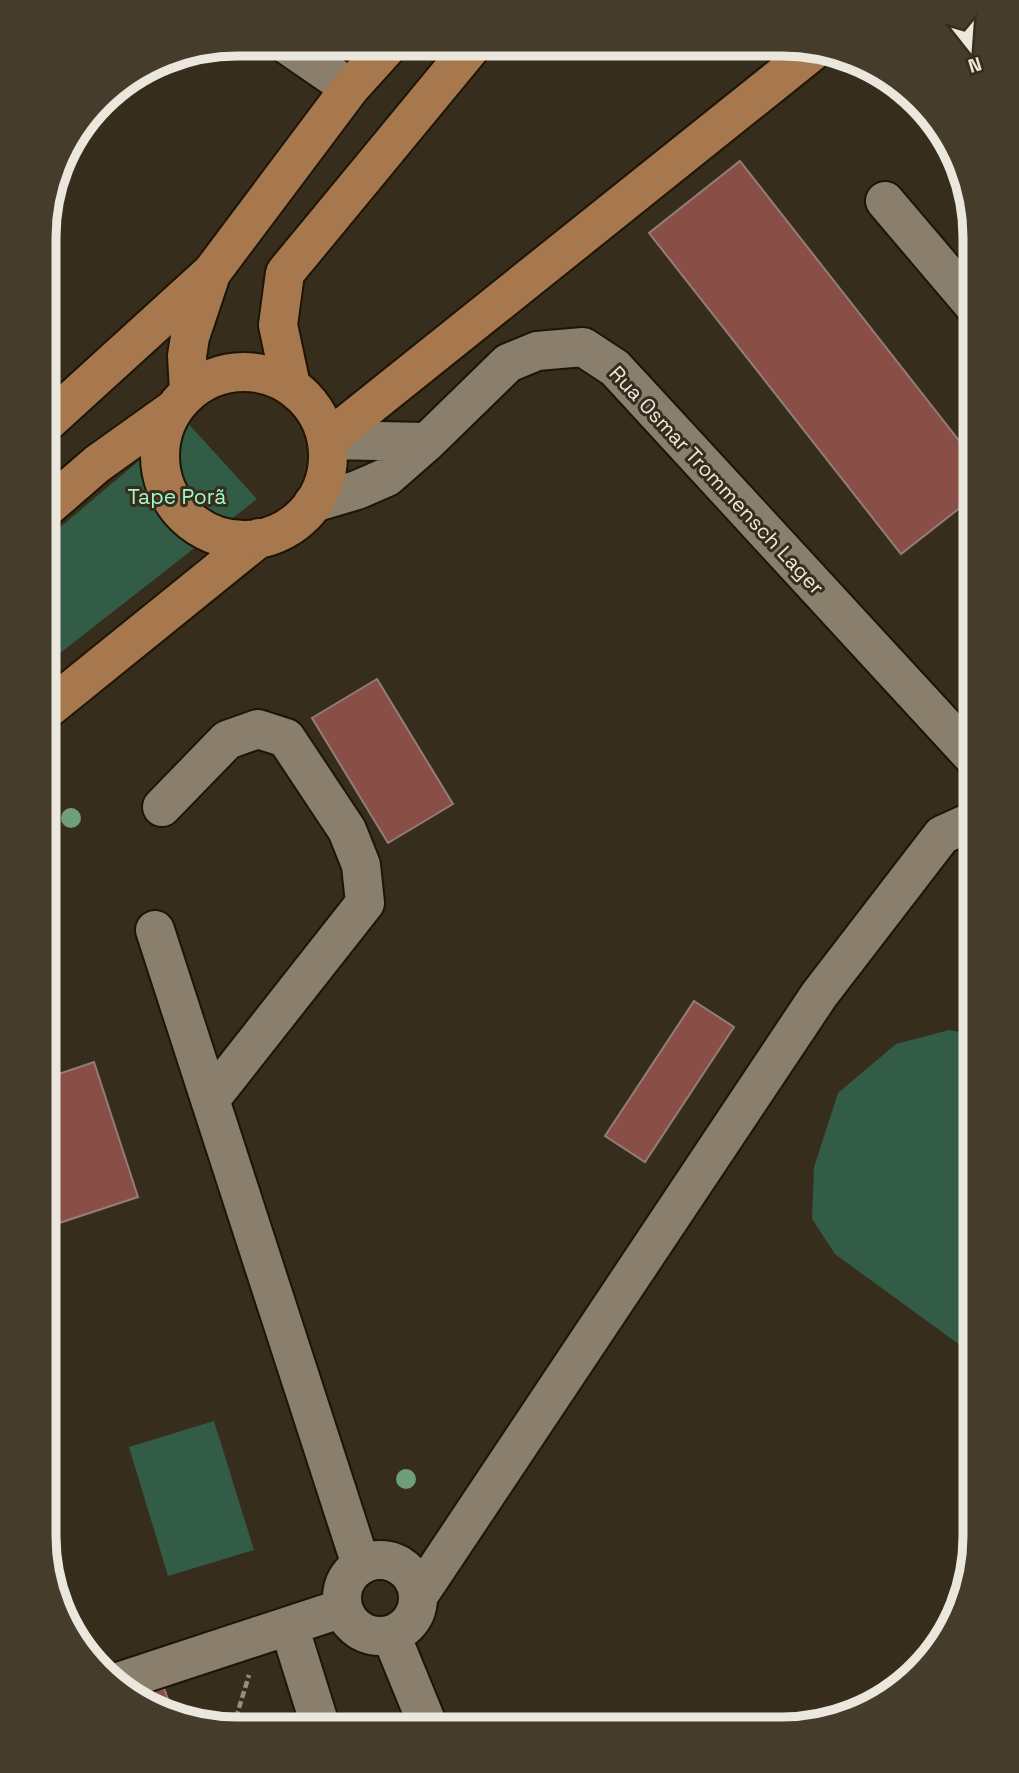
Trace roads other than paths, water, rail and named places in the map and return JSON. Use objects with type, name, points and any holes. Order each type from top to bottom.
[{"type":"main road","points":[[56,414],[212,272],[350,88],[379,56]]},
{"type":"main road","points":[[291,386],[278,325],[285,273],[464,56]]},
{"type":"main road","points":[[327,440],[805,57]]},
{"type":"main road","points":[[56,499],[97,464],[181,400],[207,380],[228,373],[250,372],[272,376],[291,386],[308,401],[320,419],[327,440],[328,462],[323,484],[313,503],[298,520],[280,532],[237,540],[215,535],[196,526],[179,511],[167,492],[160,471],[159,450],[164,428],[181,400],[190,337],[212,272]]},
{"type":"main road","points":[[56,703],[259,538]]},
{"type":"street","points":[[303,56],[350,88]]},
{"type":"street","points":[[885,201],[963,293]]},
{"type":"street","name":"Rua Osmar Trommensch Lager","points":[[313,503],[357,490],[387,477],[427,442],[508,362],[537,351],[583,347],[615,368],[963,746]]},
{"type":"street","points":[[327,440],[427,442]]},
{"type":"street","points":[[162,807],[227,740],[258,729],[286,738],[346,830],[361,865],[365,902],[210,1100]]},
{"type":"street","points":[[419,1595],[819,995],[942,835],[963,825]]},
{"type":"street","points":[[155,930],[361,1565]]},
{"type":"street","points":[[373,1560],[398,1564],[409,1572],[419,1595],[412,1620],[391,1635],[367,1634],[356,1628],[343,1608],[342,1595],[351,1573],[373,1560]]},
{"type":"street","points":[[126,1679],[343,1608]]},
{"type":"street","points":[[289,1626],[318,1717]]},
{"type":"street","points":[[391,1635],[425,1717]]},
{"type":"park label","name":"Tape Porã","points":[[177,496]]}]
